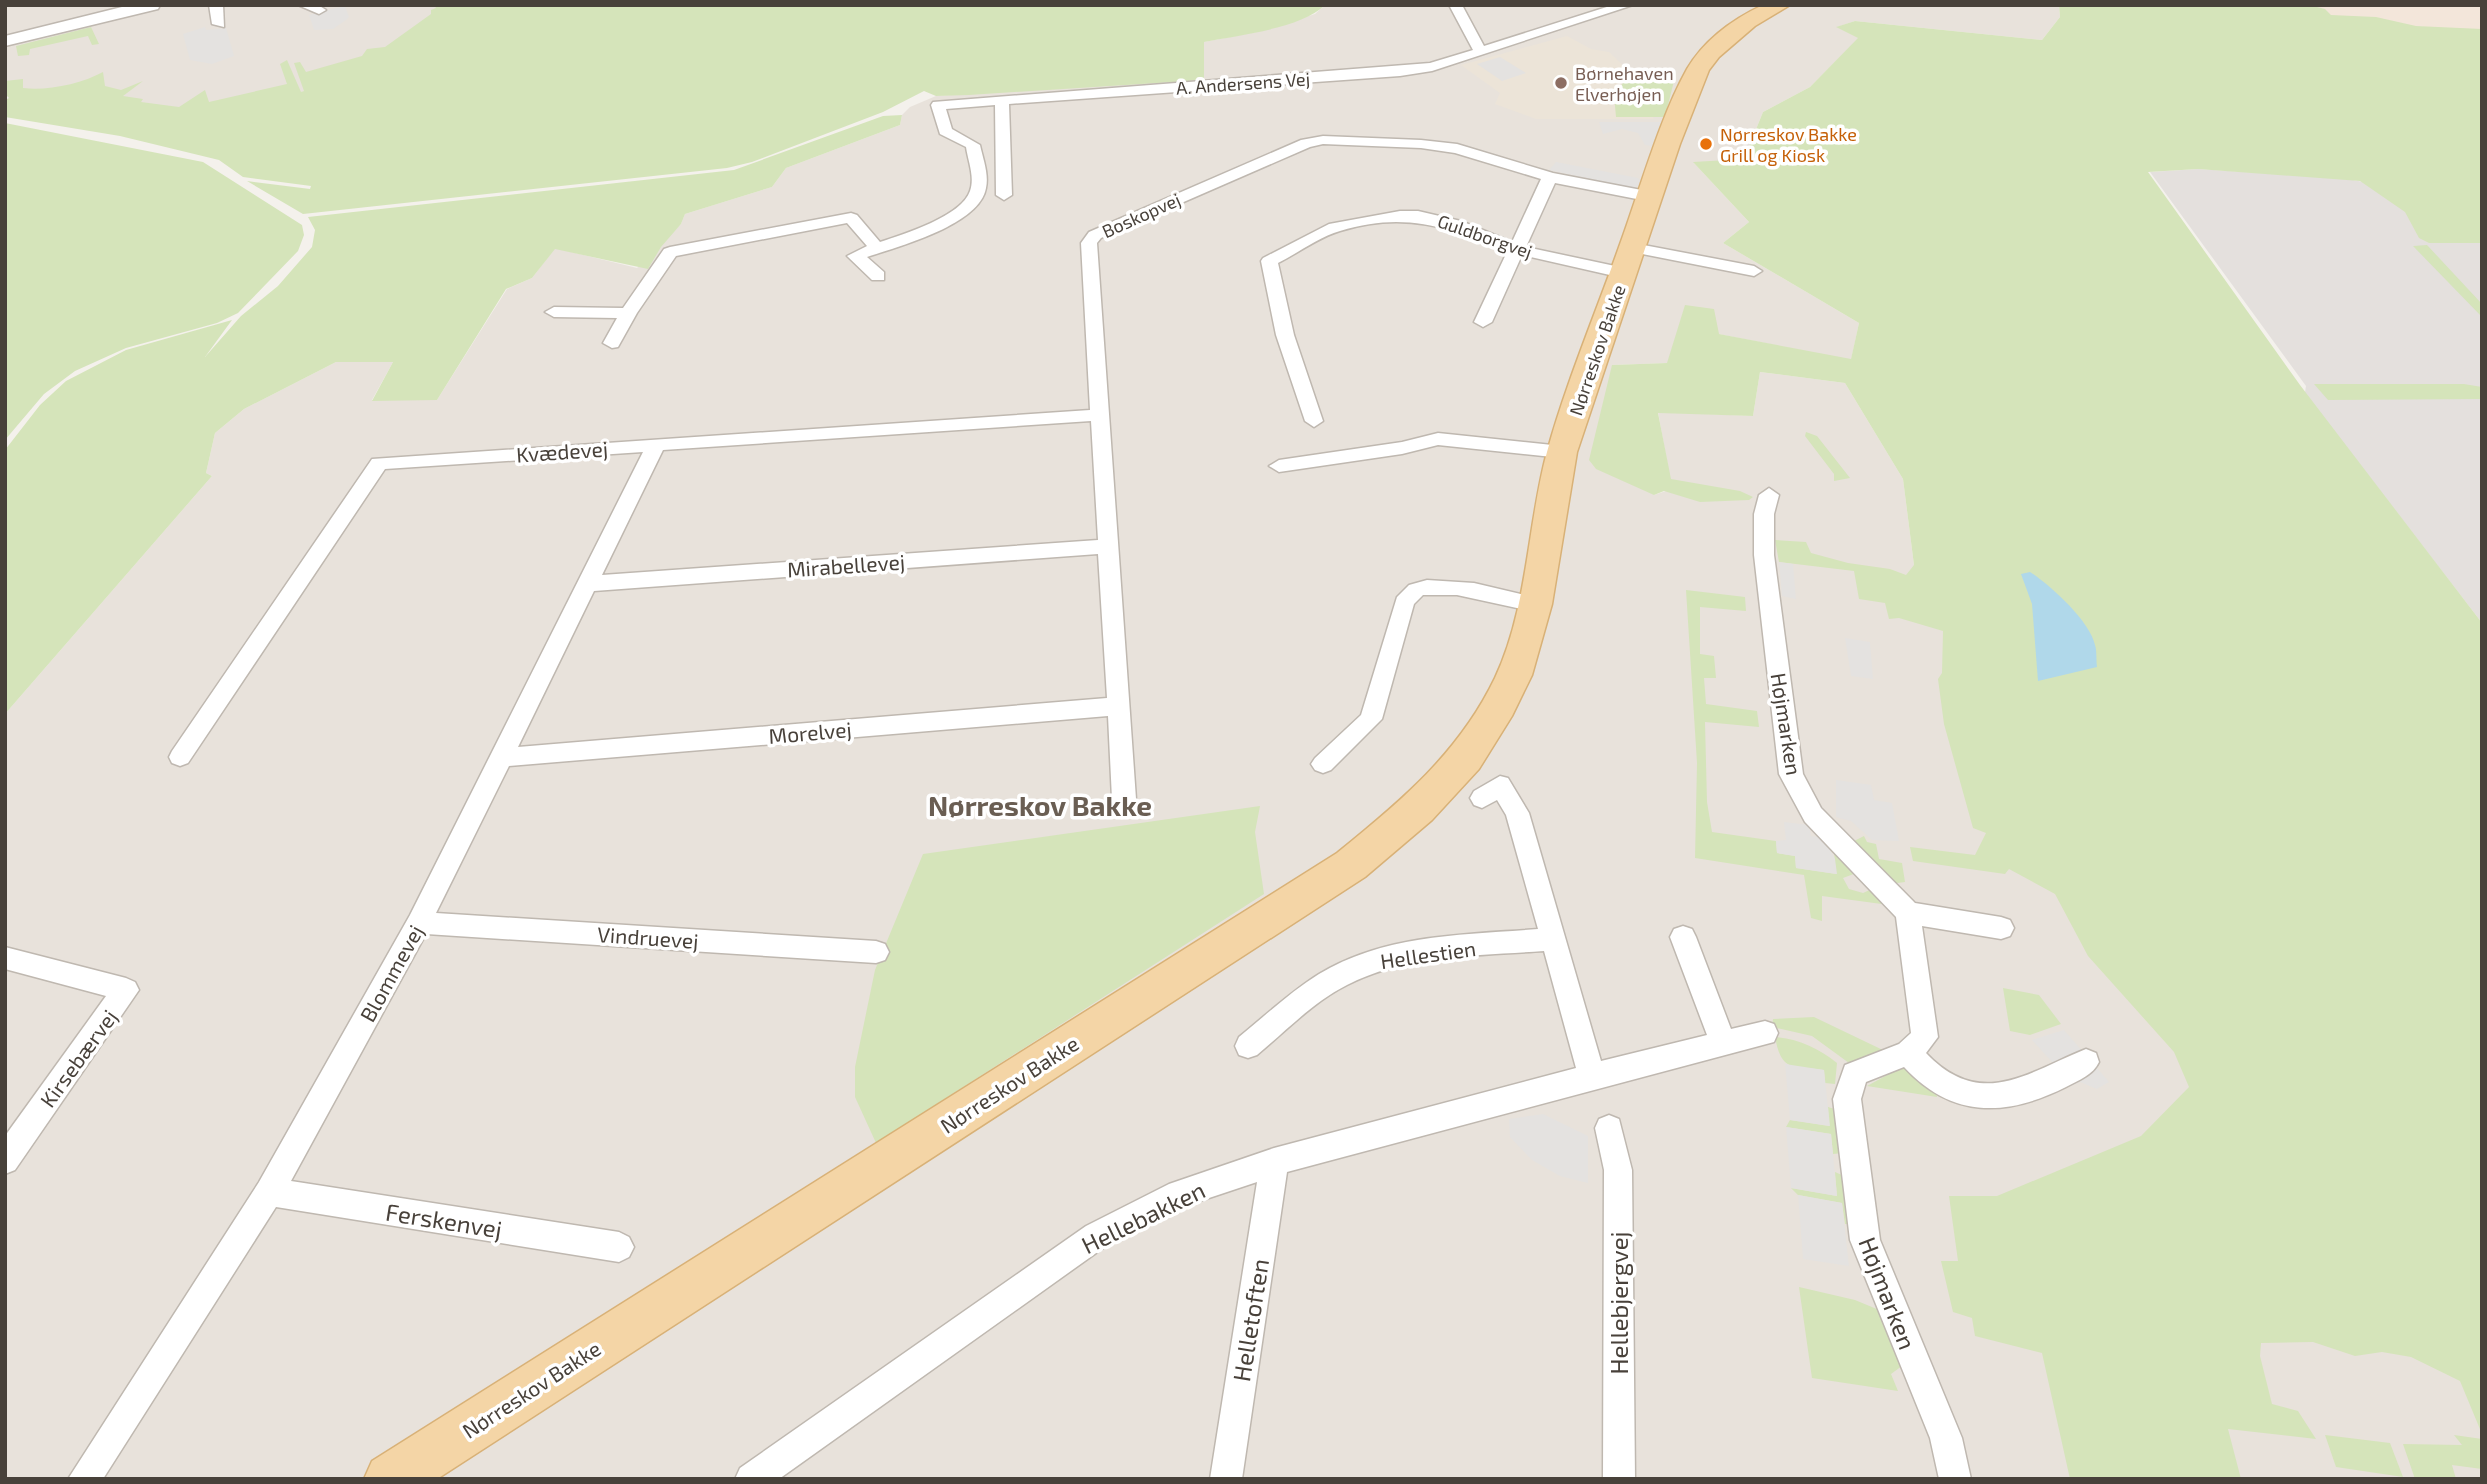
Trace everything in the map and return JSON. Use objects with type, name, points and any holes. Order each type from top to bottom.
[{"type":"main road","name":"Nørreskov Bakke","points":[[390,1479],[1351,865],[1419,809],[1466,759],[1494,716],[1514,675],[1535,604],[1562,452],[1652,197],[1668,144],[1698,70],[1726,37],[1747,21],[1780,5]]},
{"type":"street","points":[[5,41],[152,5]]},
{"type":"street","points":[[216,5],[219,24]]},
{"type":"street","points":[[304,5],[319,10]]},
{"type":"street","points":[[1455,5],[1481,52]]},
{"type":"street","name":"A. Andersens Vej","points":[[878,276],[855,256],[952,218],[967,207],[977,194],[979,182],[973,145],[945,131],[938,105],[1279,79],[1362,76],[1432,67],[1627,5]]},
{"type":"street","points":[[1002,100],[1004,195]]},
{"type":"street","name":"Boskopvej","points":[[1124,799],[1089,243],[1095,235],[1306,143],[1324,141],[1421,144],[1457,149],[1550,177],[1652,197]]},
{"type":"street","points":[[1483,322],[1550,177]]},
{"type":"street","name":"Guldborgvej","points":[[1314,421],[1285,335],[1269,261],[1335,227],[1400,216],[1434,218],[1515,249],[1628,261]]},
{"type":"street","points":[[611,343],[670,252],[851,218],[877,248]]},
{"type":"street","points":[[1628,261],[1754,271]]},
{"type":"street","points":[[554,312],[628,313]]},
{"type":"street","name":"Kvædevej","points":[[180,758],[379,463],[1099,415]]},
{"type":"street","points":[[1279,466],[1402,448],[1438,439],[1562,452]]},
{"type":"street","name":"Blommevej","points":[[84,1479],[269,1192],[419,923],[656,444]]},
{"type":"street","name":"Højmarken","points":[[1769,495],[1764,514],[1764,555],[1791,774],[1813,815],[1908,913]]},
{"type":"street","name":"Mirabellevej","points":[[585,584],[1107,546]]},
{"type":"street","points":[[1323,764],[1371,719],[1404,602],[1415,591],[1428,587],[1449,588],[1535,604]]},
{"type":"street","name":"Morelvej","points":[[502,757],[1119,706]]},
{"type":"street","points":[[1482,799],[1500,785],[1517,813],[1592,1076],[1765,1033]]},
{"type":"street","points":[[2001,928],[1908,913],[1926,1037],[1908,1053],[1939,1082],[1972,1094],[2009,1098],[2038,1088],[2085,1062]]},
{"type":"street","name":"Vindruevej","points":[[419,923],[876,952]]},
{"type":"street","points":[[1683,937],[1723,1043]]},
{"type":"street","name":"Hellestien","points":[[1248,1046],[1334,978],[1363,964],[1400,954],[1552,939]]},
{"type":"street","name":"Kirsebærvej","points":[[5,958],[127,990],[5,1160]]},
{"type":"street","name":"Højmarken","points":[[1908,1053],[1856,1074],[1847,1099],[1864,1240],[1946,1438],[1955,1479]]},
{"type":"street","name":"Hellebakken","points":[[751,1479],[1096,1236],[1179,1194],[1274,1162],[1592,1076]]},
{"type":"street","name":"Hellebjergvej","points":[[1609,1128],[1618,1170],[1619,1479]]},
{"type":"street","name":"Helletoften","points":[[1226,1479],[1274,1162]]},
{"type":"street","name":"Ferskenvej","points":[[269,1192],[619,1247]]},
{"type":"shaded area","points":[[5,5],[489,5],[310,90],[220,112],[166,118],[5,88]]},
{"type":"shaded area","points":[[1325,5],[2059,5],[2060,17],[2042,40],[1855,21],[1837,27],[1859,38],[1810,87],[1763,112],[1744,159],[1694,163],[1749,222],[1723,243],[1859,323],[1851,360],[1718,334],[1667,363],[1612,365],[1654,495],[1672,489],[1658,412],[1753,416],[1760,372],[1845,383],[1903,479],[1914,565],[1943,630],[2482,1355],[2482,1479],[5,1479],[5,714],[212,476],[206,473],[215,433],[244,409],[336,362],[393,362],[372,400],[437,400],[507,289],[532,278],[555,248],[637,268],[681,224],[685,214],[772,187],[786,168],[900,125],[902,115],[910,107],[936,96],[1204,79],[1204,42],[1261,31],[1315,14]]},
{"type":"shaded area","points":[[2121,5],[2482,5],[2482,31]]},
{"type":"shaded area","points":[[345,6],[349,17],[346,20],[333,29],[314,30],[309,15]]},
{"type":"shaded area","points":[[205,27],[206,30],[226,28],[234,56],[212,64],[190,60],[183,34]]},
{"type":"shaded area","name":"Børnehaven Elverhøjen","points":[[1567,36],[1591,49],[1609,52],[1631,73],[1654,119],[1536,119],[1495,104],[1500,93],[1461,65]]},
{"type":"shaded area","points":[[1500,57],[1526,73],[1502,81],[1477,64]]},
{"type":"shaded area","points":[[1599,122],[1661,122],[1652,146],[1645,145],[1638,133],[1622,129],[1603,134]]},
{"type":"shaded area","points":[[1556,162],[1638,178],[1642,183],[1635,188],[1549,170]]},
{"type":"shaded area","points":[[2198,169],[2342,178],[2482,204],[2482,623],[2345,445],[2303,405],[2306,386],[2150,172]]},
{"type":"shaded area","points":[[1779,562],[1793,564],[1796,599],[1782,596]]},
{"type":"shaded area","points":[[1845,638],[1870,642],[1873,679],[1851,676]]},
{"type":"shaded area","points":[[1836,780],[1871,785],[1874,800],[1892,803],[1899,841],[1872,840],[1851,821],[1836,817]]},
{"type":"shaded area","points":[[1784,822],[1809,825],[1811,836],[1823,838],[1835,859],[1837,874],[1796,868],[1795,856],[1777,853],[1776,841],[1786,840]]},
{"type":"shaded area","points":[[2064,1030],[2109,1082],[2097,1089],[2080,1082],[2073,1085],[2032,1040]]},
{"type":"shaded area","points":[[1785,1064],[1824,1070],[1830,1126],[1790,1120]]},
{"type":"shaded area","points":[[1543,1114],[1588,1136],[1588,1183],[1560,1176],[1532,1160],[1510,1137],[1509,1119]]},
{"type":"shaded area","points":[[1786,1127],[1831,1134],[1837,1196],[1791,1188]]},
{"type":"shaded area","points":[[1798,1195],[1842,1203],[1849,1266],[1803,1259]]},
{"type":"green space","points":[[434,5],[1325,5],[1300,20],[1285,25],[1204,42],[1204,80],[969,95],[936,96],[924,91],[883,112],[752,162],[727,168],[303,214],[247,181],[310,189],[311,186],[243,177],[219,160],[120,136],[5,117],[5,100],[9,98],[5,94],[5,81],[23,79],[23,88],[43,88],[74,83],[103,72],[105,86],[121,90],[143,81],[123,96],[143,99],[141,102],[179,107],[205,90],[209,102],[287,84],[280,64],[287,60],[301,92],[304,91],[294,63],[300,62],[306,72],[362,56],[367,49],[385,47],[431,14],[431,10],[436,8]]},
{"type":"green space","points":[[2059,5],[2309,5],[2325,9],[2331,15],[2376,17],[2416,26],[2482,29],[2482,243],[2429,243],[2419,238],[2405,212],[2360,181],[2198,169],[2148,172],[2300,385],[2482,623],[2482,1434],[2460,1381],[2411,1357],[2382,1352],[2355,1356],[2313,1342],[2261,1343],[2260,1356],[2272,1404],[2298,1411],[2316,1439],[2228,1429],[2241,1479],[2070,1479],[2042,1353],[1975,1336],[1972,1318],[1953,1312],[1941,1261],[1958,1261],[1949,1196],[1997,1196],[2141,1136],[2189,1087],[2174,1052],[2088,956],[2055,894],[2009,869],[2005,874],[1913,861],[1910,847],[1975,855],[1986,833],[1973,828],[1944,724],[1938,679],[1942,673],[1943,631],[1899,618],[1889,619],[1885,603],[1859,599],[1854,571],[1779,562],[1775,540],[1806,542],[1811,553],[1848,563],[1890,569],[1906,575],[1914,565],[1903,479],[1845,383],[1760,372],[1753,416],[1658,413],[1671,479],[1740,491],[1753,497],[1749,500],[1700,502],[1664,491],[1654,495],[1596,469],[1589,460],[1612,365],[1667,363],[1685,305],[1714,309],[1719,334],[1851,359],[1859,323],[1723,243],[1749,222],[1693,162],[1744,159],[1763,112],[1810,87],[1858,38],[1836,27],[1855,21],[2042,40],[2060,17]]},
{"type":"green space","points":[[91,27],[99,44],[92,45],[88,36],[30,49],[29,55],[18,56],[16,46]]},
{"type":"green space","points":[[1632,71],[1676,73],[1665,117],[1616,117],[1614,95]]},
{"type":"green space","points":[[902,115],[900,125],[786,168],[772,187],[685,214],[681,224],[661,247],[648,269],[555,249],[532,278],[506,289],[437,400],[372,401],[393,362],[336,362],[244,409],[215,433],[206,473],[212,476],[5,714],[5,450],[40,405],[66,381],[126,350],[232,320],[205,357],[241,316],[278,286],[312,247],[315,230],[308,217],[734,170],[883,116]]},
{"type":"green space","points":[[5,123],[203,162],[302,225],[304,235],[298,251],[238,313],[217,323],[126,348],[75,371],[44,394],[5,440]]},
{"type":"green space","points":[[2427,245],[2482,304],[2482,317],[2413,246]]},
{"type":"green space","points":[[2314,384],[2464,384],[2482,387],[2482,399],[2328,400]]},
{"type":"green space","points":[[1806,432],[1817,436],[1850,478],[1834,481],[1834,474],[1805,436]]},
{"type":"green space","points":[[1686,590],[1745,597],[1746,611],[1700,607],[1700,654],[1714,656],[1716,678],[1704,678],[1706,704],[1757,711],[1759,727],[1705,722],[1707,802],[1712,832],[1776,841],[1777,853],[1795,856],[1796,868],[1836,874],[1834,852],[1859,872],[1843,878],[1849,889],[1863,893],[1874,888],[1889,905],[1822,896],[1822,921],[1811,918],[1804,875],[1695,858],[1697,763]]},
{"type":"green space","points":[[1260,806],[1255,832],[1264,894],[876,1143],[855,1097],[855,1067],[875,970],[923,854]]},
{"type":"green space","points":[[1864,836],[1867,842],[1876,844],[1879,859],[1902,863],[1905,882],[1890,884],[1854,845],[1854,841]]},
{"type":"green space","points":[[2003,988],[2039,995],[2061,1024],[2030,1035],[2010,1031]]},
{"type":"green space","points":[[1814,1017],[1887,1052],[1849,1063],[1812,1036],[1772,1027],[1773,1019]]},
{"type":"green space","points":[[1775,1037],[1808,1045],[1837,1063],[1835,1084],[1825,1083],[1824,1070],[1796,1067],[1785,1062]]},
{"type":"green space","points":[[1900,1068],[1915,1068],[1935,1085],[1937,1097],[1867,1086]]},
{"type":"green space","points":[[1828,1107],[1838,1110],[1843,1153],[1833,1154],[1831,1134],[1786,1127],[1790,1120],[1829,1126]]},
{"type":"green space","points":[[1835,1172],[1844,1176],[1850,1224],[1845,1224],[1842,1203],[1798,1195],[1791,1188],[1837,1196]]},
{"type":"green space","points":[[1799,1287],[1855,1300],[1884,1312],[1906,1363],[1891,1374],[1898,1391],[1812,1378]]},
{"type":"green space","points":[[2325,1435],[2390,1443],[2403,1477],[2336,1467]]},
{"type":"green space","points":[[2454,1435],[2482,1439],[2482,1469],[2452,1465],[2456,1479],[2415,1479],[2403,1444],[2462,1445]]},
{"type":"water","points":[[2030,572],[2058,594],[2086,625],[2095,645],[2097,667],[2038,681],[2032,604],[2021,574]]},
{"type":"place","name":"Børnehaven Elverhøjen","points":[[1561,83]]},
{"type":"place","name":"Nørreskov Bakke Grill og Kiosk","points":[[1706,144]]},
{"type":"district","name":"Nørreskov Bakke","points":[[1040,805]]}]
